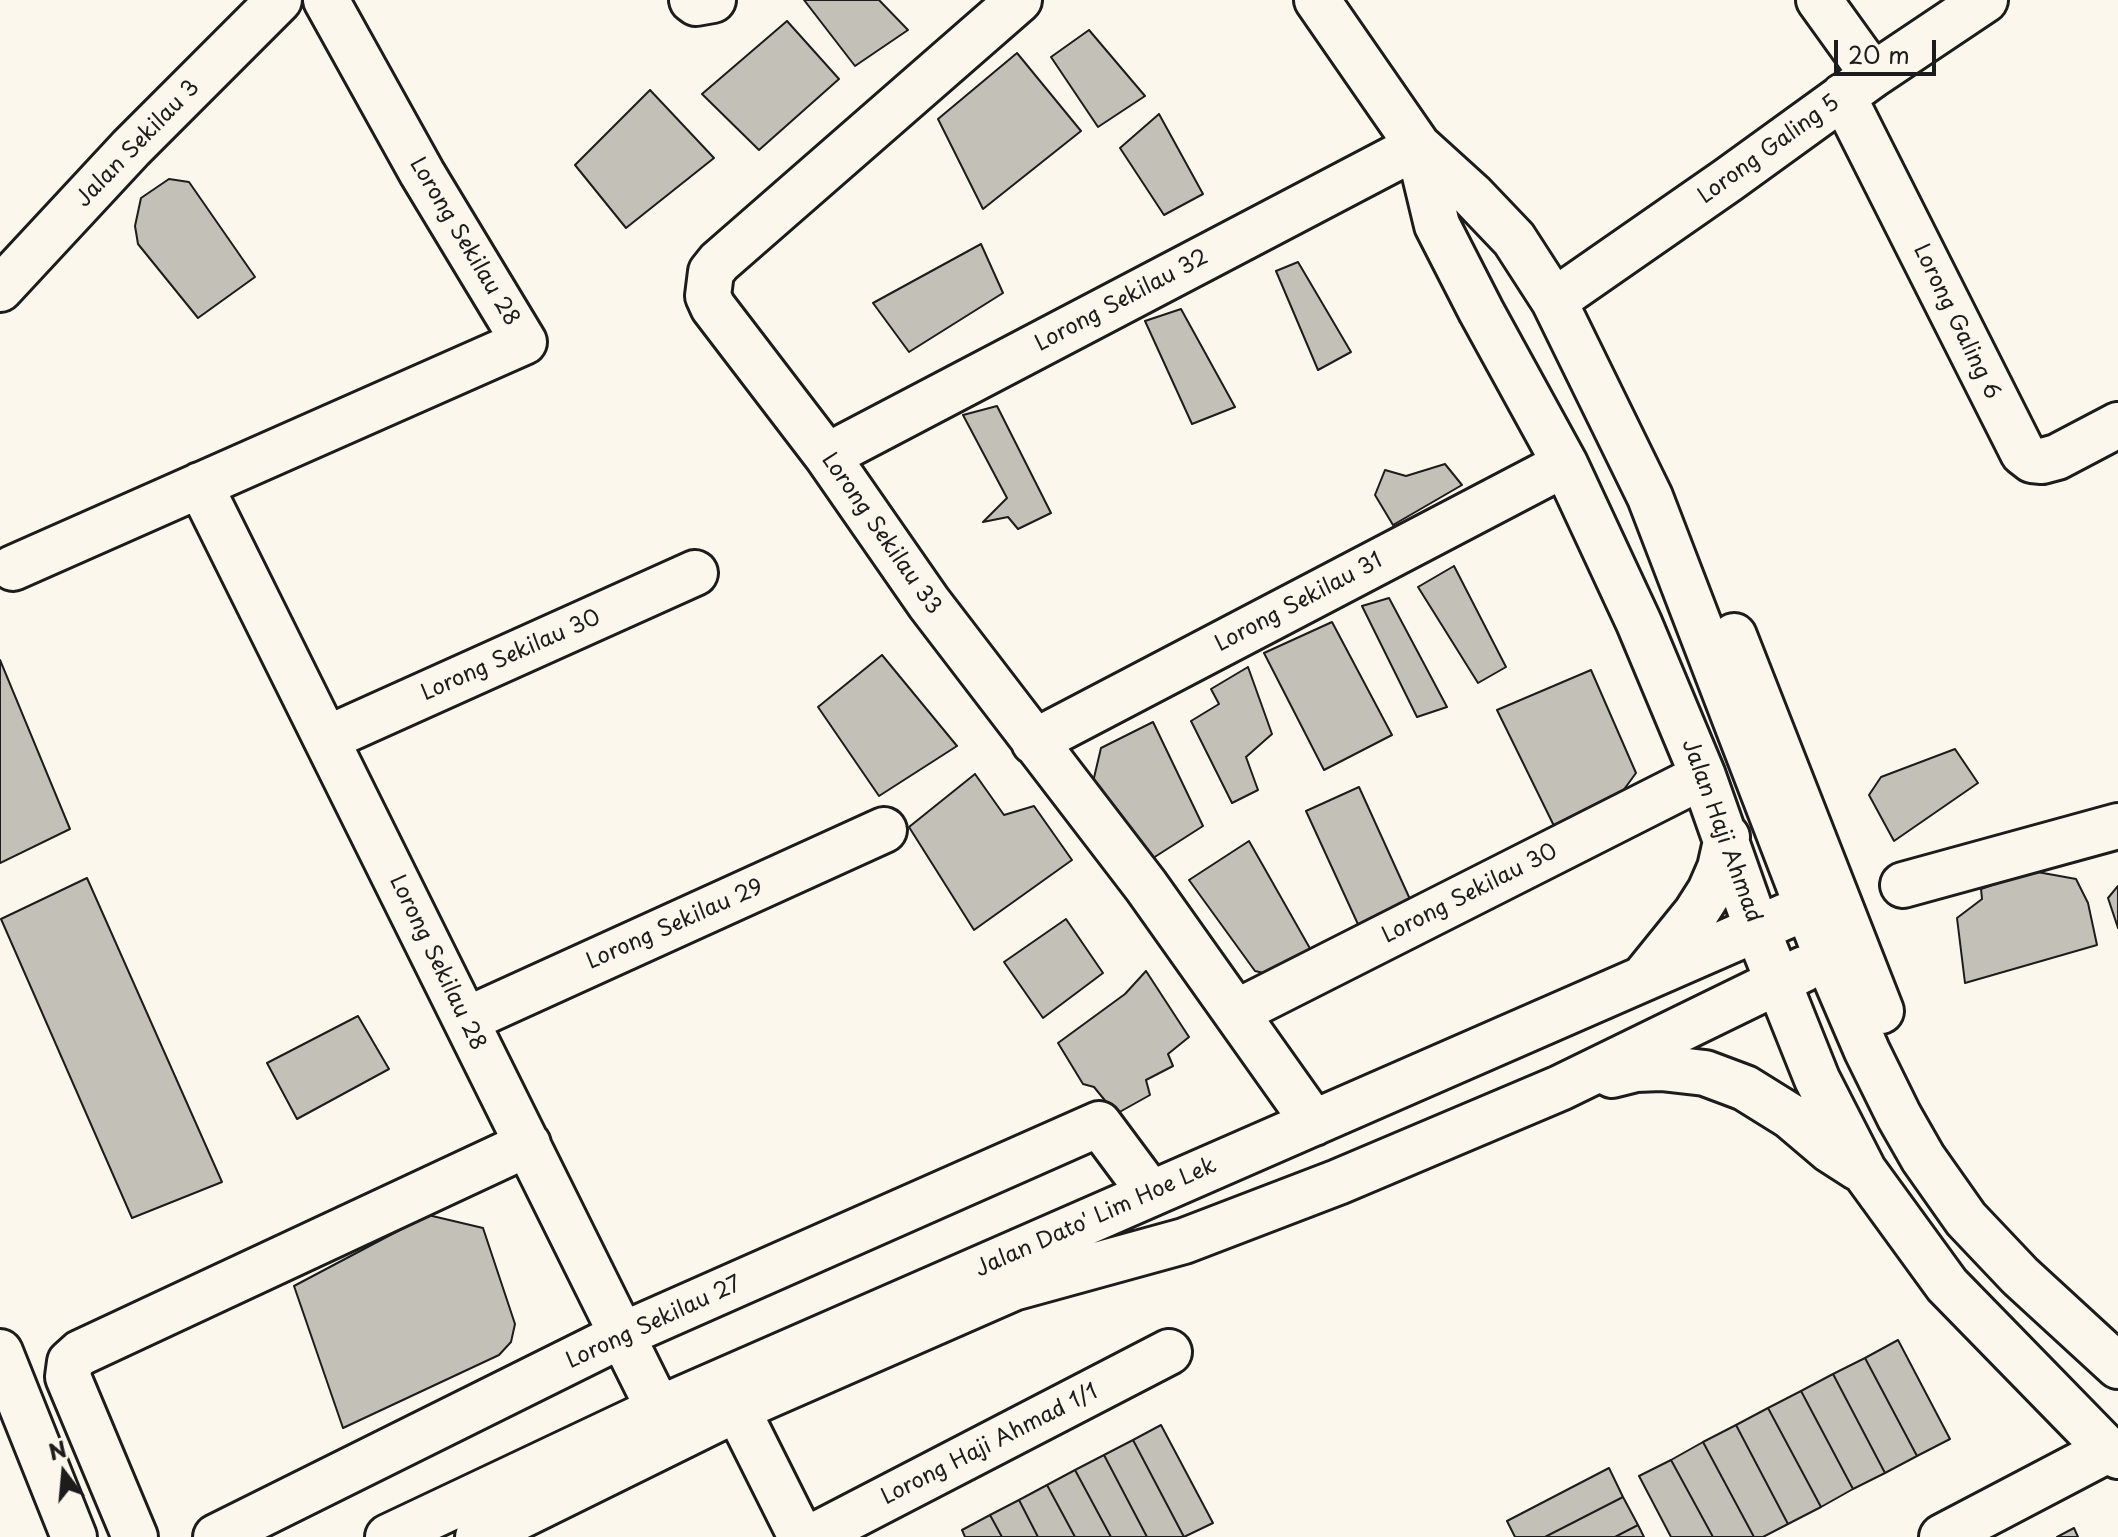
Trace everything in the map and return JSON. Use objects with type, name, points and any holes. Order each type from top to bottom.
[{"type":"street","name":"Jalan Sekilau 3","points":[[0,289],[131,148],[279,0]]},
{"type":"street","name":"Lorong Sekilau 28","points":[[13,568],[524,342],[422,173],[326,0]]},
{"type":"street","points":[[692,0],[696,3],[713,0]]},
{"type":"street","name":"Lorong Sekilau 33","points":[[1019,0],[731,251],[711,272],[708,296],[713,307],[827,456],[929,603],[1146,886],[1314,1123]]},
{"type":"street","name":"Jalan Haji Ahmad","points":[[1317,0],[1418,146],[1514,239],[1554,301],[1650,497],[1737,641],[1893,1042],[1959,1186],[1966,1219]]},
{"type":"street","points":[[1819,0],[1858,85]]},
{"type":"street","name":"Lorong Galing 5","points":[[1554,301],[1858,85],[1985,0]]},
{"type":"street","name":"Lorong Galing 6","points":[[1858,85],[2023,453],[2032,460],[2057,457],[2118,425]]},
{"type":"street","name":"Lorong Sekilau 32","points":[[827,456],[1418,146]]},
{"type":"street","name":"Jalan Haji Ahmad","points":[[1418,146],[1437,225],[1565,464],[1639,623],[1727,837],[1757,929],[1817,1079],[1864,1171],[1947,1285],[2113,1453]]},
{"type":"street","name":"Lorong Sekilau 31","points":[[1034,742],[1565,464]]},
{"type":"street","name":"Lorong Sekilau 28","points":[[200,485],[666,1425]]},
{"type":"street","name":"Jalan Haji Ahmad","points":[[1650,497],[1827,958],[1899,1116],[1923,1158],[1966,1219],[2020,1276],[2118,1366]]},
{"type":"street","name":"Lorong Sekilau 30","points":[[326,739],[695,573]]},
{"type":"street","name":"Lorong Sekilau 30","points":[[1237,1012],[1703,776]]},
{"type":"street","points":[[1903,885],[2118,826]]},
{"type":"street","name":"Lorong Sekilau 29","points":[[466,1020],[884,830]]},
{"type":"street","points":[[1642,981],[1710,891],[1720,868],[1727,837]]},
{"type":"street","name":"Jalan Dato' Lim Hoe Lek","points":[[388,1537],[666,1425],[1151,1194],[1807,907]]},
{"type":"street","name":"Jalan Dato' Lim Hoe Lek","points":[[478,1537],[666,1425],[737,1409],[1013,1288],[1184,1241],[1338,1182],[1560,1088],[1827,958]]},
{"type":"street","points":[[1560,1088],[1636,1069],[1661,1068],[1705,1073],[1756,1095],[1864,1171]]},
{"type":"street","name":"Lorong Sekilau 27","points":[[216,1537],[622,1335],[1099,1124],[1151,1194]]},
{"type":"street","points":[[135,1537],[68,1377],[70,1362],[80,1353],[528,1144]]},
{"type":"street","points":[[0,1352],[74,1537]]},
{"type":"street","name":"Lorong Haji Ahmad 1/1","points":[[812,1537],[1169,1352]]},
{"type":"street","points":[[737,1409],[801,1537]]},
{"type":"street","points":[[1942,1537],[2113,1453]]},
{"type":"building","points":[[804,0],[879,0],[908,30],[855,66]]},
{"type":"building","points":[[787,21],[839,79],[759,150],[702,94]]},
{"type":"building","points":[[1089,30],[1145,96],[1098,127],[1051,57]]},
{"type":"building","points":[[1017,53],[1081,131],[983,209],[938,119]]},
{"type":"building","points":[[650,90],[714,158],[626,228],[575,165]]},
{"type":"building","points":[[1159,114],[1203,194],[1164,215],[1120,148]]},
{"type":"building","points":[[169,179],[189,182],[255,277],[198,318],[138,244],[135,226],[141,198]]},
{"type":"building","points":[[981,244],[1003,293],[909,352],[873,303]]},
{"type":"building","points":[[1298,262],[1351,352],[1318,370],[1276,271]]},
{"type":"building","points":[[1181,309],[1235,407],[1192,424],[1145,321]]},
{"type":"building","points":[[997,406],[1051,513],[1018,529],[1008,517],[983,522],[1007,498],[963,415]]},
{"type":"building","points":[[1445,464],[1462,485],[1393,525],[1375,495],[1385,470],[1406,476]]},
{"type":"building","points":[[1454,566],[1506,667],[1478,683],[1418,587]]},
{"type":"building","points":[[1389,598],[1447,707],[1417,717],[1362,606]]},
{"type":"building","points":[[1332,622],[1392,735],[1324,770],[1264,653]]},
{"type":"building","points":[[882,655],[957,746],[879,796],[818,707]]},
{"type":"building","points":[[0,660],[70,829],[0,863]]},
{"type":"building","points":[[1248,667],[1272,734],[1246,757],[1258,790],[1232,803],[1191,721],[1219,704],[1211,689]]},
{"type":"building","points":[[1591,670],[1636,773],[1617,799],[1557,832],[1497,710]]},
{"type":"building","points":[[1153,722],[1203,826],[1150,860],[1093,782],[1101,748]]},
{"type":"building","points":[[1955,749],[1978,783],[1894,841],[1869,795],[1881,777]]},
{"type":"building","points":[[975,774],[1004,815],[1034,806],[1072,860],[974,930],[909,827]]},
{"type":"building","points":[[1359,787],[1414,908],[1362,933],[1306,811]]},
{"type":"building","points":[[1249,841],[1316,959],[1281,977],[1255,971],[1189,880]]},
{"type":"building","points":[[2032,871],[2076,879],[2088,903],[2097,945],[1965,983],[1957,918],[1982,899],[1981,889]]},
{"type":"building","points":[[87,878],[222,1182],[132,1218],[1,919]]},
{"type":"building","points":[[2118,886],[2118,928],[2108,898]]},
{"type":"building","points":[[1066,919],[1103,973],[1043,1018],[1004,962]]},
{"type":"building","points":[[1146,971],[1189,1037],[1168,1054],[1173,1066],[1146,1080],[1150,1095],[1116,1114],[1094,1087],[1083,1084],[1058,1043],[1125,994]]},
{"type":"building","points":[[358,1016],[389,1069],[297,1119],[267,1063]]},
{"type":"building","points":[[428,1215],[483,1228],[515,1324],[511,1342],[499,1355],[343,1428],[294,1286]]},
{"type":"building","points":[[1898,1340],[1950,1439],[1917,1456],[1865,1358]]},
{"type":"building","points":[[1865,1358],[1917,1456],[1885,1473],[1833,1374]]},
{"type":"building","points":[[1833,1374],[1885,1473],[1853,1489],[1801,1391]]},
{"type":"building","points":[[1801,1391],[1853,1489],[1821,1507],[1768,1408]]},
{"type":"building","points":[[1768,1408],[1821,1507],[1788,1524],[1736,1425]]},
{"type":"building","points":[[1161,1425],[1213,1523],[1184,1537],[1133,1440]]},
{"type":"building","points":[[1736,1425],[1788,1524],[1763,1537],[1754,1537],[1703,1442]]},
{"type":"building","points":[[1133,1440],[1184,1537],[1147,1537],[1104,1455]]},
{"type":"building","points":[[1703,1442],[1754,1537],[1713,1537],[1671,1460]]},
{"type":"building","points":[[1104,1455],[1147,1537],[1111,1537],[1075,1470]]},
{"type":"building","points":[[1671,1460],[1713,1537],[1671,1537],[1639,1476]]},
{"type":"building","points":[[1609,1468],[1623,1497],[1545,1537],[1515,1537],[1507,1521]]},
{"type":"building","points":[[1075,1470],[1111,1537],[1075,1537],[1047,1485]]},
{"type":"building","points":[[1047,1485],[1075,1537],[1038,1537],[1019,1500]]},
{"type":"building","points":[[1623,1497],[1638,1525],[1615,1537],[1545,1537]]},
{"type":"building","points":[[1019,1500],[1038,1537],[1002,1537],[990,1515]]},
{"type":"building","points":[[990,1515],[1002,1537],[965,1537],[962,1530]]},
{"type":"building","points":[[1638,1525],[1644,1537],[1615,1537]]},
{"type":"building","points":[[2074,1528],[2078,1537],[2057,1537]]}]
